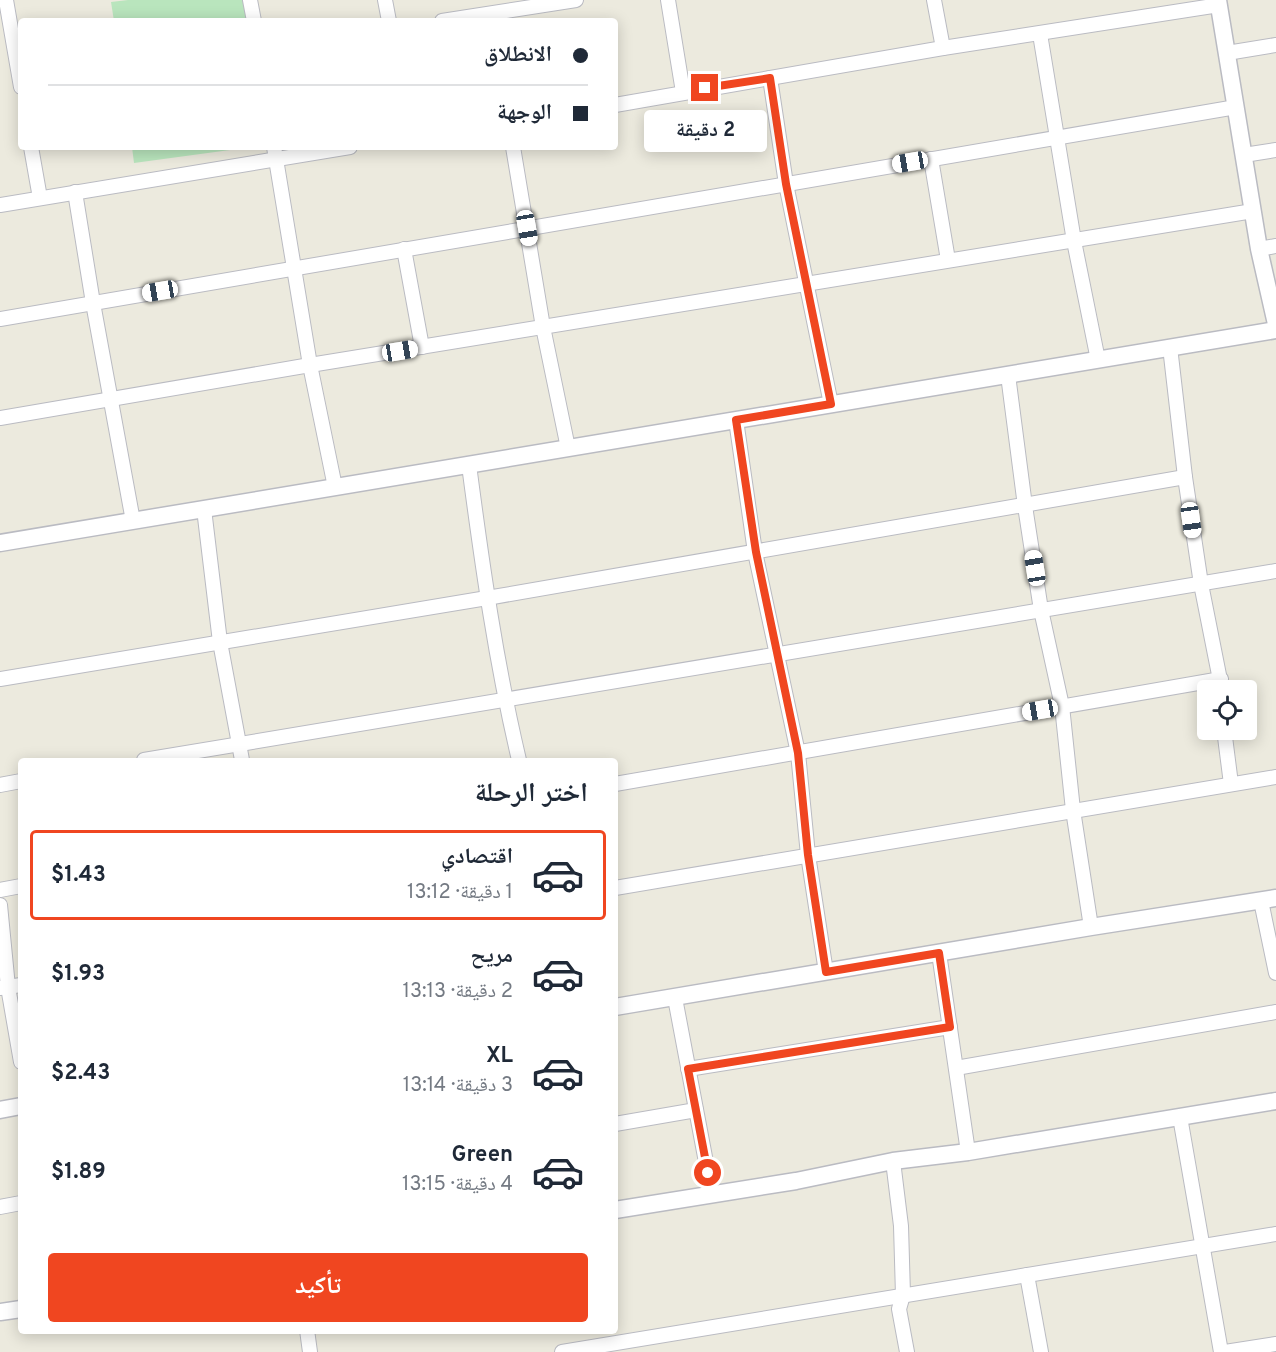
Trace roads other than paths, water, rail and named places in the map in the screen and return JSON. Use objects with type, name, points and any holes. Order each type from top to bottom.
[{"type":"street","points":[[6,0],[18,70]]},
{"type":"street","points":[[250,0],[253,18]]},
{"type":"street","points":[[386,0],[388,18]]},
{"type":"street","points":[[461,18],[576,0]]},
{"type":"street","points":[[668,0],[683,92]]},
{"type":"street","points":[[934,0],[943,48]]},
{"type":"street","points":[[618,104],[1218,2],[1253,212],[1268,247],[1276,324]]},
{"type":"street","points":[[1040,34],[1074,241],[1098,360]]},
{"type":"street","points":[[1227,53],[1276,45]]},
{"type":"street","points":[[770,78],[786,184],[831,404]]},
{"type":"street","points":[[0,319],[1236,107]]},
{"type":"street","points":[[32,150],[40,198]]},
{"type":"street","points":[[0,205],[275,153],[312,150]]},
{"type":"street","points":[[514,150],[543,327],[568,448]]},
{"type":"street","points":[[1244,155],[1276,150]]},
{"type":"street","points":[[275,153],[310,365],[335,487]]},
{"type":"street","points":[[931,159],[948,260]]},
{"type":"street","points":[[75,192],[133,521]]},
{"type":"street","points":[[0,418],[948,260],[1253,212]]},
{"type":"street","points":[[404,249],[422,347]]},
{"type":"street","points":[[0,543],[1276,330]]},
{"type":"street","points":[[1170,347],[1185,477],[1201,584],[1220,680]]},
{"type":"street","points":[[1008,375],[1041,610],[1062,706],[1072,810],[1091,927]]},
{"type":"street","points":[[736,420],[756,552],[798,753],[808,855],[826,972]]},
{"type":"street","points":[[469,465],[487,598],[505,700],[519,758]]},
{"type":"street","points":[[0,679],[487,598],[1185,477]]},
{"type":"street","points":[[204,509],[220,642],[241,758]]},
{"type":"street","points":[[157,758],[1276,571]]},
{"type":"street","points":[[618,783],[1062,706],[1197,688]]},
{"type":"street","points":[[1225,740],[1231,784]]},
{"type":"street","points":[[618,887],[1276,777]]},
{"type":"street","points":[[0,785],[18,782]]},
{"type":"street","points":[[0,890],[18,887]]},
{"type":"street","points":[[618,1007],[1091,927],[1269,900],[1276,973]]},
{"type":"street","points":[[0,905],[18,1042]]},
{"type":"street","points":[[939,953],[968,1152]]},
{"type":"street","points":[[675,998],[712,1194]]},
{"type":"street","points":[[956,1068],[1276,1012]]},
{"type":"street","points":[[688,1069],[950,1027]]},
{"type":"street","points":[[618,1210],[796,1180],[893,1161],[968,1152],[1276,1101]]},
{"type":"street","points":[[0,1110],[18,1107]]},
{"type":"street","points":[[618,1123],[696,1110]]},
{"type":"street","points":[[1180,1117],[1223,1352],[1276,1344]]},
{"type":"street","points":[[893,1161],[901,1227],[903,1295],[899,1309],[907,1352]]},
{"type":"street","points":[[0,1207],[18,1204]]},
{"type":"street","points":[[562,1352],[1276,1234]]},
{"type":"street","points":[[1027,1275],[1041,1352]]},
{"type":"street","points":[[0,1312],[18,1309]]},
{"type":"street","points":[[308,1334],[310,1352]]}]
